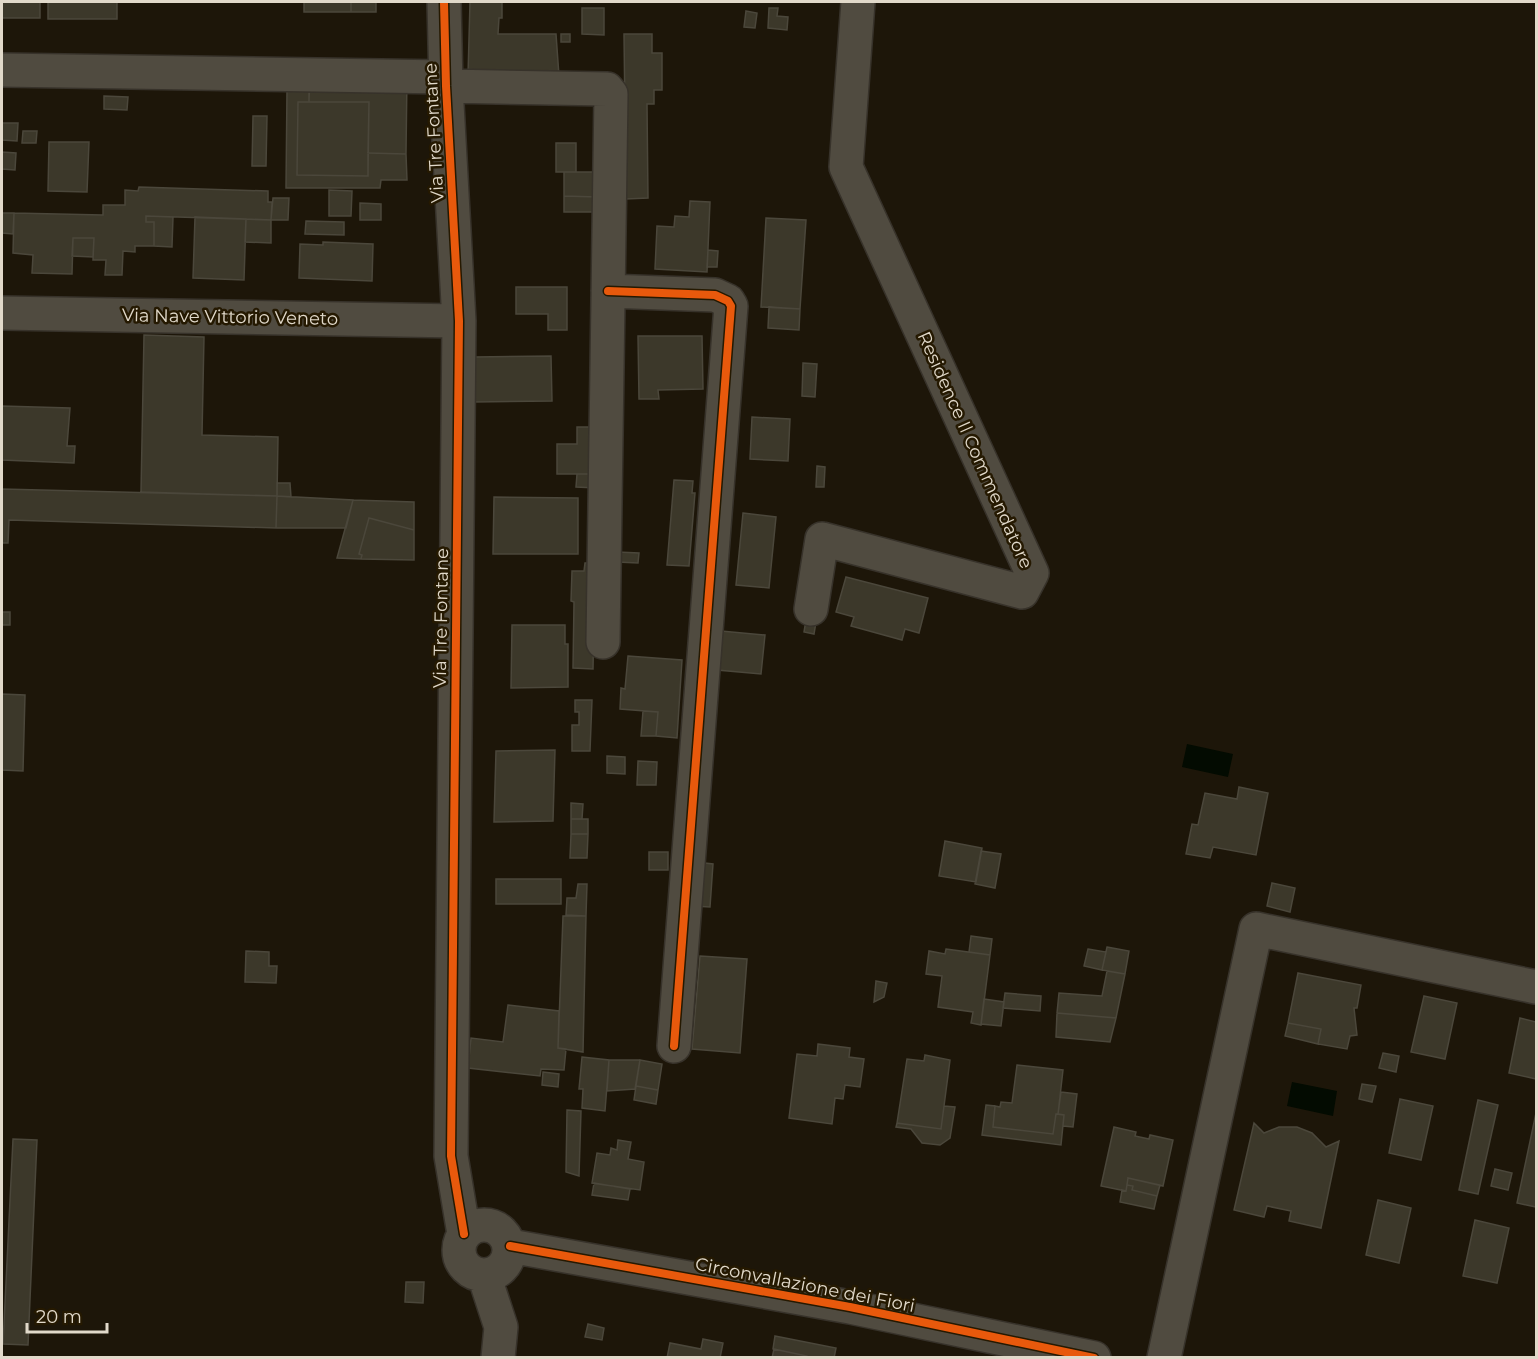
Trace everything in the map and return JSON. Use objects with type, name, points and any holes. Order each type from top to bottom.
[{"type":"street","name":"Via Tre Fontane","points":[[444,2],[459,321],[451,1156],[464,1234]]},
{"type":"street","name":"Residence Il Commendatore","points":[[811,609],[822,539],[1022,592],[1032,573],[846,167],[858,2]]},
{"type":"street","points":[[2,70],[446,81],[607,89],[611,94],[603,642]]},
{"type":"street","points":[[608,291],[715,295],[728,301],[731,306],[674,1046]]},
{"type":"street","name":"Via Nave Vittorio Veneto","points":[[2,313],[459,321]]},
{"type":"street","points":[[1164,1358],[1256,929],[1536,987]]},
{"type":"street","points":[[492,1226],[500,1230],[510,1246],[509,1255],[501,1269],[484,1275],[471,1271],[460,1258],[459,1249],[464,1234],[474,1227],[492,1226]]},
{"type":"street","name":"Circonvallazione dei Fiori","points":[[510,1246],[850,1307],[1094,1358]]},
{"type":"street","points":[[484,1275],[501,1327],[498,1358]]},
{"type":"shaded area","points":[[1187,744],[1233,754],[1228,777],[1182,767]]},
{"type":"shaded area","points":[[1292,1082],[1337,1091],[1333,1116],[1287,1106]]},
{"type":"building","points":[[2,2],[40,2],[40,18],[2,18]]},
{"type":"building","points":[[48,2],[117,2],[117,19],[48,19]]},
{"type":"building","points":[[304,2],[351,2],[351,12],[304,12]]},
{"type":"building","points":[[351,2],[376,2],[376,12],[351,12]]},
{"type":"building","points":[[470,2],[502,2],[502,18],[499,18],[498,34],[556,34],[559,76],[468,75]]},
{"type":"building","points":[[582,8],[604,8],[604,35],[582,34]]},
{"type":"building","points":[[769,8],[778,8],[777,16],[788,17],[787,30],[768,28]]},
{"type":"building","points":[[746,11],[757,13],[755,28],[744,27]]},
{"type":"building","points":[[561,34],[570,34],[570,42],[561,42]]},
{"type":"building","points":[[624,34],[652,34],[652,53],[662,53],[662,90],[654,90],[654,104],[647,104],[648,198],[626,199]]},
{"type":"building","points":[[310,75],[407,76],[406,154],[368,153],[369,102],[309,102]]},
{"type":"building","points":[[309,88],[309,102],[298,102],[297,175],[368,176],[368,153],[406,154],[407,180],[381,180],[380,188],[286,188],[287,89]]},
{"type":"building","points":[[104,96],[128,97],[127,110],[104,109]]},
{"type":"building","points":[[298,102],[369,102],[368,176],[297,175]]},
{"type":"building","points":[[253,116],[267,116],[266,166],[252,166]]},
{"type":"building","points":[[2,123],[18,123],[17,141],[2,140]]},
{"type":"building","points":[[23,131],[37,131],[36,143],[22,143]]},
{"type":"building","points":[[49,142],[89,142],[87,192],[48,191]]},
{"type":"building","points":[[556,143],[576,143],[576,172],[556,172]]},
{"type":"building","points":[[2,152],[16,153],[15,170],[2,169]]},
{"type":"building","points":[[564,172],[598,172],[597,197],[564,196]]},
{"type":"building","points":[[139,187],[268,191],[268,202],[272,202],[271,220],[146,216],[146,222],[154,222],[154,246],[135,246],[135,252],[123,251],[122,275],[105,275],[106,260],[93,260],[94,238],[73,238],[72,274],[32,273],[33,255],[13,253],[14,213],[103,215],[103,205],[125,205],[125,190],[138,191]]},
{"type":"building","points":[[329,190],[352,191],[351,216],[329,216]]},
{"type":"building","points":[[564,196],[597,197],[597,212],[564,212]]},
{"type":"building","points":[[273,198],[289,198],[288,220],[271,220]]},
{"type":"building","points":[[690,201],[710,202],[707,272],[655,269],[657,226],[674,227],[675,216],[689,217]]},
{"type":"building","points":[[360,203],[381,204],[381,220],[360,220]]},
{"type":"building","points":[[2,213],[14,213],[13,234],[2,233]]},
{"type":"building","points":[[146,216],[173,217],[172,247],[154,246],[154,222],[146,222]]},
{"type":"building","points":[[195,217],[246,219],[244,280],[193,278]]},
{"type":"building","points":[[766,218],[806,220],[800,309],[761,307]]},
{"type":"building","points":[[246,219],[271,220],[271,243],[245,242]]},
{"type":"building","points":[[306,221],[344,222],[344,235],[305,234]]},
{"type":"building","points":[[73,238],[94,238],[93,257],[72,256]]},
{"type":"building","points":[[323,242],[373,244],[372,281],[299,278],[300,244],[323,245]]},
{"type":"building","points":[[708,250],[718,251],[717,267],[707,267]]},
{"type":"building","points":[[516,287],[567,287],[567,330],[548,330],[548,314],[516,314]]},
{"type":"building","points":[[769,307],[800,309],[799,330],[768,328]]},
{"type":"building","points":[[144,335],[204,337],[202,435],[278,437],[277,496],[141,492]]},
{"type":"building","points":[[638,336],[702,336],[703,389],[658,390],[659,399],[639,399]]},
{"type":"building","points":[[551,356],[552,401],[474,402],[474,357]]},
{"type":"building","points":[[803,363],[817,364],[815,397],[802,396]]},
{"type":"building","points":[[2,406],[70,408],[67,446],[75,446],[74,463],[2,460]]},
{"type":"building","points":[[752,417],[790,419],[788,461],[750,459]]},
{"type":"building","points":[[577,427],[593,427],[593,474],[557,474],[557,444],[577,444]]},
{"type":"building","points":[[817,466],[825,467],[824,487],[816,487]]},
{"type":"building","points":[[577,474],[597,474],[596,488],[576,487]]},
{"type":"building","points":[[674,480],[693,481],[692,493],[695,493],[689,566],[667,565]]},
{"type":"building","points":[[277,483],[290,483],[291,497],[277,496]]},
{"type":"building","points":[[2,489],[277,496],[276,528],[9,520],[8,543],[2,543]]},
{"type":"building","points":[[277,496],[353,500],[346,528],[276,528]]},
{"type":"building","points":[[494,497],[578,498],[578,554],[493,554]]},
{"type":"building","points":[[353,500],[414,502],[414,530],[369,518],[359,554],[362,555],[361,559],[337,558]]},
{"type":"building","points":[[743,513],[776,517],[769,588],[736,585]]},
{"type":"building","points":[[369,518],[414,530],[414,560],[361,559],[362,555],[359,554]]},
{"type":"building","points":[[617,552],[639,553],[638,563],[617,562]]},
{"type":"building","points":[[585,563],[595,563],[593,669],[573,668],[572,571],[584,571]]},
{"type":"building","points":[[846,577],[928,598],[919,633],[905,629],[902,640],[851,626],[854,617],[836,612]]},
{"type":"building","points":[[2,612],[10,612],[10,625],[2,625]]},
{"type":"building","points":[[807,614],[817,616],[814,634],[804,632]]},
{"type":"building","points":[[512,625],[565,625],[565,644],[568,644],[568,687],[511,688]]},
{"type":"building","points":[[721,631],[765,635],[761,674],[717,670]]},
{"type":"building","points":[[628,656],[682,660],[677,738],[656,736],[658,712],[620,709],[621,688],[625,689]]},
{"type":"building","points":[[2,694],[25,695],[23,771],[2,770]]},
{"type":"building","points":[[575,700],[592,700],[590,751],[572,751],[572,725],[579,725],[579,712],[575,712]]},
{"type":"building","points":[[643,711],[658,712],[656,736],[641,736]]},
{"type":"building","points":[[555,750],[553,821],[494,822],[496,751]]},
{"type":"building","points":[[607,756],[625,757],[625,774],[607,773]]},
{"type":"building","points":[[638,761],[657,762],[656,785],[637,785]]},
{"type":"building","points":[[1239,787],[1268,793],[1256,855],[1213,847],[1210,858],[1186,854],[1192,824],[1198,825],[1205,793],[1237,799]]},
{"type":"building","points":[[571,803],[583,804],[582,819],[571,819]]},
{"type":"building","points":[[571,819],[588,819],[588,834],[571,834]]},
{"type":"building","points":[[571,834],[588,834],[587,858],[570,858]]},
{"type":"building","points":[[945,841],[982,848],[976,882],[939,876]]},
{"type":"building","points":[[981,851],[1001,854],[995,888],[975,884]]},
{"type":"building","points":[[649,852],[668,852],[668,870],[649,870]]},
{"type":"building","points":[[696,862],[713,864],[710,907],[693,906]]},
{"type":"building","points":[[496,879],[561,879],[561,904],[496,904]]},
{"type":"building","points":[[1272,883],[1295,888],[1290,912],[1267,906]]},
{"type":"building","points":[[578,884],[587,884],[586,916],[566,915],[567,898],[576,898]]},
{"type":"building","points":[[563,916],[586,916],[583,1052],[558,1048]]},
{"type":"building","points":[[971,936],[992,939],[990,955],[969,952]]},
{"type":"building","points":[[1107,947],[1129,951],[1125,974],[1102,970]]},
{"type":"building","points":[[946,949],[990,955],[981,1025],[971,1023],[973,1012],[938,1007],[942,976],[926,974],[929,951],[945,954]]},
{"type":"building","points":[[1088,949],[1106,952],[1102,970],[1084,966]]},
{"type":"building","points":[[246,951],[269,952],[269,966],[277,966],[276,983],[245,982]]},
{"type":"building","points":[[700,956],[747,959],[740,1053],[692,1049]]},
{"type":"building","points":[[1107,971],[1125,974],[1116,1018],[1057,1013],[1059,993],[1102,996]]},
{"type":"building","points":[[1298,973],[1361,985],[1357,1008],[1354,1008],[1357,1035],[1350,1036],[1347,1049],[1318,1044],[1321,1029],[1288,1023]]},
{"type":"building","points":[[876,981],[887,983],[884,997],[874,1002]]},
{"type":"building","points":[[1005,993],[1041,996],[1040,1011],[1003,1008]]},
{"type":"building","points":[[1424,996],[1457,1003],[1445,1059],[1411,1052]]},
{"type":"building","points":[[984,999],[1004,1002],[1001,1026],[981,1024]]},
{"type":"building","points":[[508,1005],[559,1011],[558,1048],[566,1049],[564,1070],[541,1069],[540,1076],[468,1068],[471,1038],[503,1042]]},
{"type":"building","points":[[1057,1013],[1116,1018],[1110,1042],[1056,1037]]},
{"type":"building","points":[[1520,1018],[1536,1022],[1536,1079],[1509,1073]]},
{"type":"building","points":[[1288,1023],[1321,1029],[1318,1044],[1285,1036]]},
{"type":"building","points":[[818,1044],[850,1048],[849,1057],[864,1059],[860,1087],[845,1085],[843,1099],[835,1098],[832,1124],[789,1118],[797,1054],[817,1056]]},
{"type":"building","points":[[1383,1053],[1399,1056],[1396,1072],[1379,1068]]},
{"type":"building","points":[[925,1055],[950,1060],[941,1129],[897,1123],[907,1059],[924,1061]]},
{"type":"building","points":[[582,1057],[609,1060],[605,1111],[582,1108],[583,1089],[579,1089]]},
{"type":"building","points":[[609,1060],[640,1060],[635,1089],[607,1091]]},
{"type":"building","points":[[640,1060],[662,1064],[658,1090],[636,1086]]},
{"type":"building","points":[[1017,1065],[1063,1070],[1058,1114],[1056,1114],[1053,1134],[993,1127],[995,1106],[1000,1107],[1001,1102],[1012,1103]]},
{"type":"building","points":[[543,1072],[559,1074],[558,1087],[542,1085]]},
{"type":"building","points":[[1362,1084],[1376,1086],[1372,1102],[1359,1099]]},
{"type":"building","points":[[636,1086],[658,1090],[656,1104],[634,1100]]},
{"type":"building","points":[[1061,1092],[1077,1094],[1073,1127],[1063,1126],[1064,1115],[1058,1114]]},
{"type":"building","points":[[1400,1099],[1433,1106],[1421,1160],[1389,1153]]},
{"type":"building","points":[[1478,1100],[1498,1105],[1478,1194],[1459,1190]]},
{"type":"building","points":[[986,1105],[995,1106],[993,1127],[1053,1134],[1056,1114],[1064,1115],[1061,1145],[982,1135]]},
{"type":"building","points":[[944,1106],[955,1107],[950,1138],[940,1145],[922,1143],[911,1129],[896,1127],[897,1123],[941,1129]]},
{"type":"building","points":[[567,1110],[581,1111],[579,1176],[566,1172]]},
{"type":"building","points":[[1536,1113],[1536,1207],[1517,1203]]},
{"type":"building","points":[[1254,1123],[1264,1133],[1279,1127],[1297,1127],[1312,1133],[1326,1147],[1339,1141],[1321,1228],[1289,1221],[1291,1211],[1267,1206],[1264,1217],[1234,1210]]},
{"type":"building","points":[[1114,1127],[1136,1132],[1135,1136],[1149,1139],[1150,1135],[1173,1140],[1163,1186],[1128,1178],[1126,1191],[1101,1186]]},
{"type":"building","points":[[13,1139],[37,1140],[28,1345],[3,1344]]},
{"type":"building","points":[[618,1140],[631,1142],[628,1159],[644,1162],[640,1190],[592,1183],[597,1153],[610,1155],[611,1148],[617,1150]]},
{"type":"building","points":[[1495,1169],[1512,1173],[1508,1190],[1491,1186]]},
{"type":"building","points":[[1128,1178],[1160,1185],[1157,1196],[1132,1190],[1133,1186],[1127,1185]]},
{"type":"building","points":[[594,1183],[630,1189],[628,1200],[592,1195]]},
{"type":"building","points":[[1127,1185],[1133,1186],[1132,1190],[1157,1196],[1154,1209],[1120,1202],[1122,1190],[1126,1191]]},
{"type":"building","points":[[1378,1200],[1411,1208],[1399,1263],[1366,1255]]},
{"type":"building","points":[[1475,1220],[1509,1228],[1497,1283],[1463,1276]]},
{"type":"building","points":[[406,1282],[424,1282],[423,1303],[405,1302]]},
{"type":"building","points":[[588,1324],[604,1328],[602,1340],[585,1337]]},
{"type":"building","points":[[775,1336],[836,1348],[834,1358],[807,1358],[807,1356],[773,1349]]},
{"type":"building","points":[[703,1339],[723,1343],[720,1358],[667,1358],[670,1343],[701,1349]]},
{"type":"building","points":[[774,1349],[807,1356],[807,1358],[772,1358]]},
{"type":"cycle path","points":[[444,2],[446,86],[459,321],[451,1156],[464,1234]]},
{"type":"cycle path","points":[[608,291],[715,295],[728,301],[731,306],[674,1046]]},
{"type":"cycle path","points":[[510,1246],[850,1307],[1094,1358]]}]
